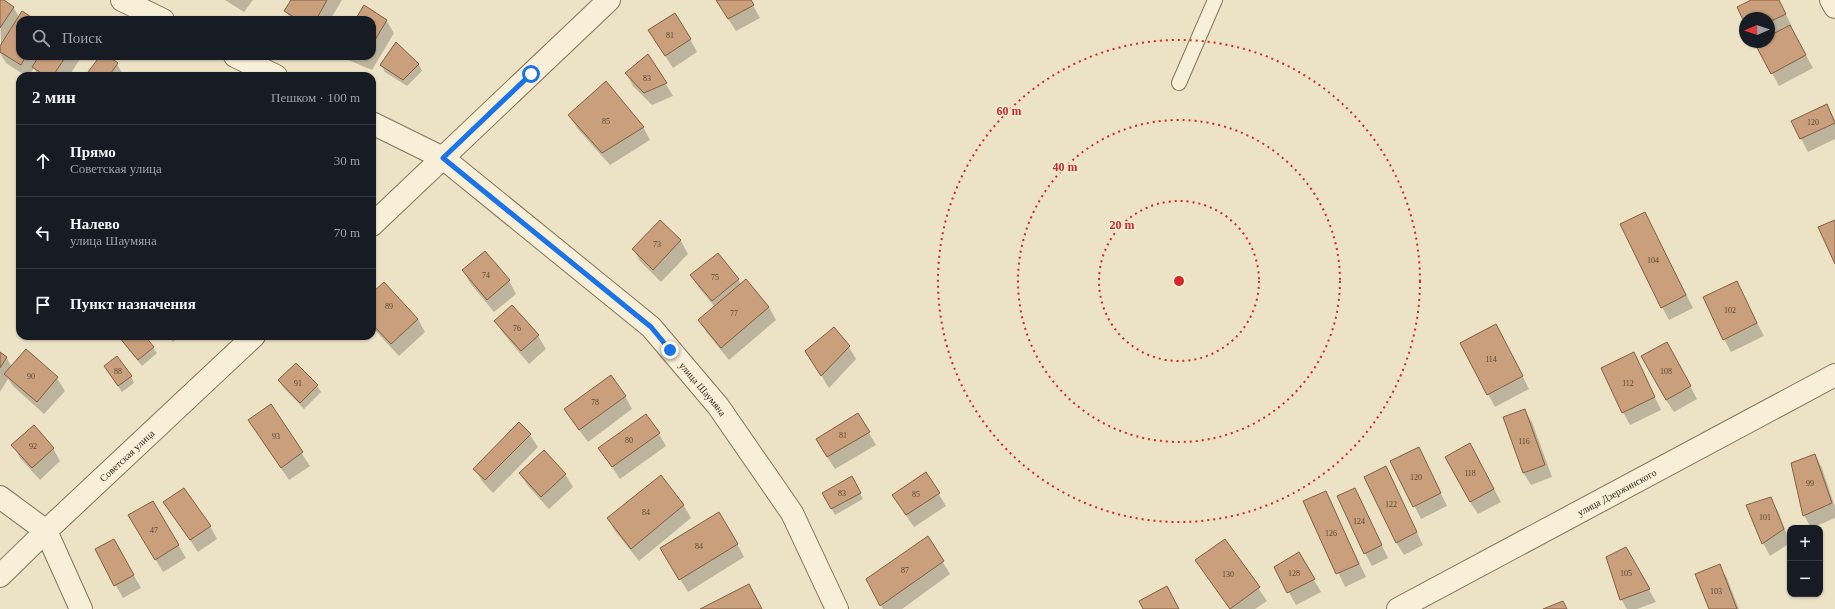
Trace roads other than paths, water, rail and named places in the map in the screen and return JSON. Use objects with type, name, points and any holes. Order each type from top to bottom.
[{"type":"street","points":[[122,0],[155,16]]},
{"type":"street","points":[[376,221],[609,0]]},
{"type":"street","points":[[1832,0],[1835,7]]},
{"type":"street","points":[[244,60],[268,72]]},
{"type":"street","name":"улица Шаумяна","points":[[376,125],[443,158],[651,327],[718,406],[792,513],[837,609]]},
{"type":"street","name":"Советская улица","points":[[0,576],[250,340]]},
{"type":"street","name":"улица Дзержинского","points":[[1398,609],[1835,375]]},
{"type":"street","points":[[0,497],[46,532],[81,609]]},
{"type":"lane","points":[[1179,83],[1215,0]]}]
